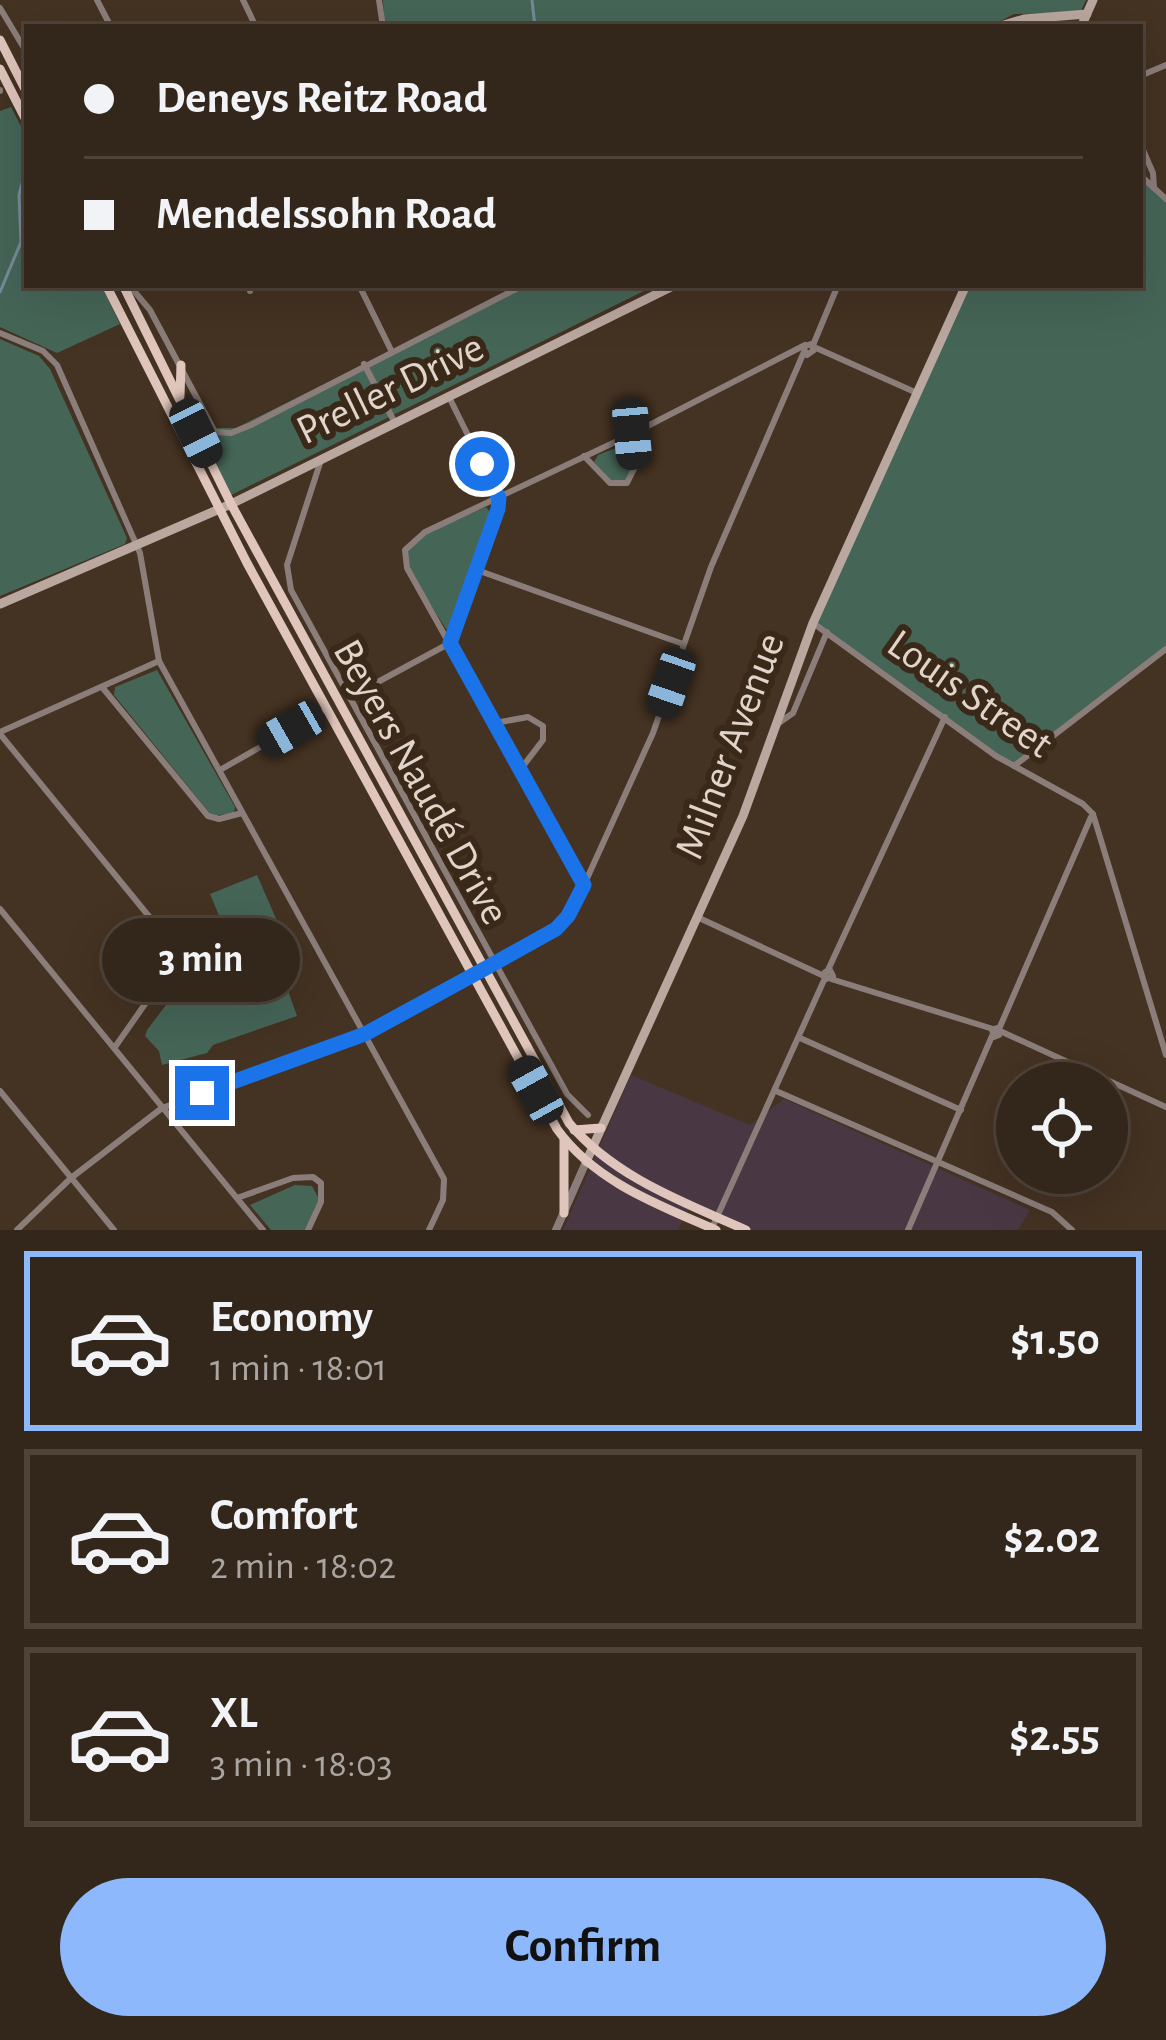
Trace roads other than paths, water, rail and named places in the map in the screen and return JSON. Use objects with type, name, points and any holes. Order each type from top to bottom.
[{"type":"main road","points":[[1082,24],[1093,0]]},
{"type":"main road","points":[[1007,24],[1087,14]]},
{"type":"main road","points":[[0,40],[24,87]]},
{"type":"main road","points":[[0,69],[24,116]]},
{"type":"main road","name":"Beyers Naudé Drive","points":[[108,288],[326,709],[564,1139],[586,1162],[621,1186],[685,1216],[746,1230]]},
{"type":"main road","name":"Beyers Naudé Drive","points":[[127,288],[231,504],[491,965],[574,1130],[632,1177],[715,1225]]},
{"type":"main road","name":"Preller Drive","points":[[0,604],[231,504],[669,288]]},
{"type":"main road","name":"Milner Avenue","points":[[586,1162],[742,816],[813,623],[965,288]]},
{"type":"main road","points":[[126,324],[139,318]]},
{"type":"main road","points":[[148,370],[162,364]]},
{"type":"main road","points":[[180,401],[181,365]]},
{"type":"main road","points":[[574,1130],[601,1128]]},
{"type":"main road","points":[[564,1139],[564,1213]]},
{"type":"street","points":[[0,8],[24,48]]},
{"type":"street","points":[[1143,149],[1154,188]]},
{"type":"street","points":[[1143,178],[1166,199]]},
{"type":"street","name":"Beyers Naudé Drive","points":[[128,288],[157,323],[215,432],[231,433],[251,425],[364,364]]},
{"type":"street","points":[[360,288],[391,350]]},
{"type":"street","points":[[395,423],[364,364],[518,288]]},
{"type":"street","points":[[17,1230],[71,1178],[161,1108],[365,1034],[556,929],[568,916],[653,733],[710,567],[837,288]]},
{"type":"street","points":[[0,333],[54,360],[137,544],[159,661],[443,1179],[443,1200],[429,1230]]},
{"type":"street","points":[[584,885],[407,568],[405,550],[418,536],[809,349],[917,393]]},
{"type":"street","points":[[220,770],[450,643],[499,498],[448,397]]},
{"type":"street","points":[[584,457],[610,483],[627,484],[635,467],[632,434]]},
{"type":"street","name":"Beyers Naudé Drive","points":[[321,460],[287,565],[287,579],[344,699]]},
{"type":"street","points":[[477,570],[684,644]]},
{"type":"street","name":"Louis Street","points":[[813,623],[1014,766],[1093,814]]},
{"type":"street","points":[[776,725],[793,713],[827,632]]},
{"type":"street","points":[[1014,766],[1166,649]]},
{"type":"street","points":[[115,1047],[176,955],[0,733],[159,661]]},
{"type":"street","points":[[102,687],[208,816],[219,820],[242,813]]},
{"type":"street","points":[[494,723],[528,717],[541,723],[543,740],[520,770]]},
{"type":"street","points":[[715,1225],[946,717]]},
{"type":"street","points":[[908,1230],[1093,814]]},
{"type":"street","points":[[1093,814],[1166,1055]]},
{"type":"street","points":[[0,910],[263,1230]]},
{"type":"street","points":[[697,916],[828,975],[976,1025],[1166,1107]]},
{"type":"street","name":"Beyers Naudé Drive","points":[[491,965],[567,1094],[588,1115]]},
{"type":"street","points":[[800,1038],[962,1110]]},
{"type":"street","points":[[0,1091],[114,1230]]},
{"type":"street","points":[[776,1091],[1052,1212],[1072,1230]]},
{"type":"street","name":"Milner Avenue","points":[[556,1230],[586,1162]]},
{"type":"street","points":[[237,1198],[293,1178],[313,1177],[321,1184],[322,1196],[308,1230]]},
{"type":"street","points":[[679,1230],[685,1216]]},
{"type":"waterway","points":[[532,0],[535,24]]},
{"type":"waterway","points":[[0,292],[21,242],[19,195],[24,176]]}]
